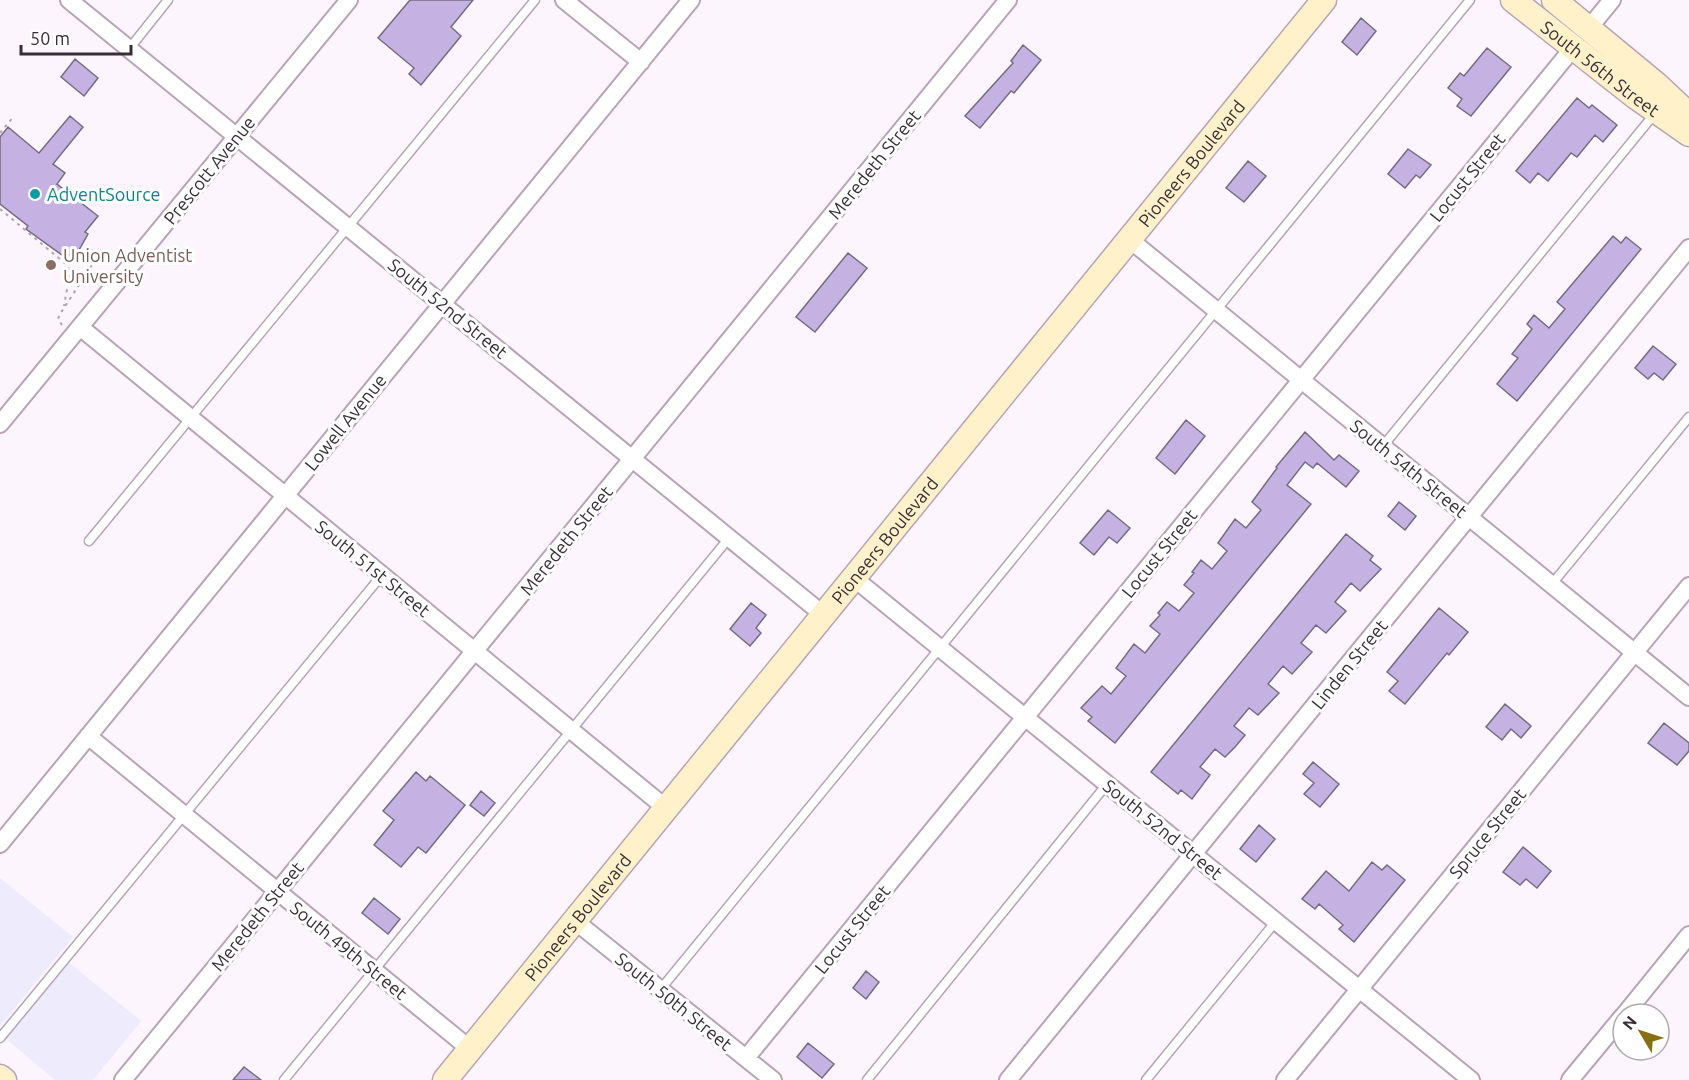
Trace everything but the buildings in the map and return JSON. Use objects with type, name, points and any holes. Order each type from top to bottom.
[{"type":"main road","name":"Pioneers Boulevard","points":[[445,1080],[825,616],[1324,0]]},
{"type":"main road","name":"South 56th Street","points":[[1513,0],[1573,48],[1689,134]]},
{"type":"main road","name":"South 56th Street","points":[[1554,0],[1657,85],[1689,115]]},
{"type":"main road","points":[[0,1077],[4,1080]]},
{"type":"street","name":"South 52nd Street","points":[[69,0],[825,616]]},
{"type":"street","name":"Prescott Avenue","points":[[0,424],[349,0]]},
{"type":"street","points":[[564,0],[641,62]]},
{"type":"street","name":"Lowell Avenue","points":[[0,844],[692,0]]},
{"type":"street","name":"Meredeth Street","points":[[123,1080],[1008,0]]},
{"type":"street","points":[[1589,28],[1612,0]]},
{"type":"street","name":"Locust Street","points":[[746,1058],[1573,48]]},
{"type":"street","name":"South 54th Street","points":[[1129,239],[1689,697]]},
{"type":"street","name":"Linden Street","points":[[1008,1080],[1689,248]]},
{"type":"street","name":"South 51st Street","points":[[77,331],[192,419],[667,809]]},
{"type":"street","name":"South 52nd Street","points":[[855,579],[1471,1080]]},
{"type":"street","name":"Spruce Street","points":[[1285,1080],[1689,586]]},
{"type":"street","name":"South 49th Street","points":[[88,736],[470,1049]]},
{"type":"street","name":"South 50th Street","points":[[575,921],[773,1080]]},
{"type":"street","points":[[1635,1002],[1689,935]]},
{"type":"street","points":[[1570,1080],[1611,1031]]},
{"type":"lane","points":[[129,49],[168,0]]},
{"type":"lane","points":[[89,541],[192,419],[535,0]]},
{"type":"lane","points":[[660,990],[1470,0]]},
{"type":"lane","points":[[1383,446],[1656,111]]},
{"type":"lane","points":[[1552,584],[1689,417]]},
{"type":"lane","points":[[284,1080],[729,538]]},
{"type":"lane","points":[[0,1038],[382,575]]},
{"type":"lane","points":[[867,1080],[1107,784]]},
{"type":"lane","points":[[1146,1080],[1277,921]]},
{"type":"path","points":[[0,133],[14,116]]},
{"type":"path","points":[[0,209],[67,264],[70,273],[64,309]]},
{"type":"path","points":[[67,264],[92,250],[98,256],[58,319],[60,323],[77,331]]},
{"type":"shaded area","points":[[0,878],[73,937],[0,1026]]},
{"type":"shaded area","points":[[68,962],[141,1021],[93,1080],[55,1080],[5,1038]]},
{"type":"place","name":"AdventSource","points":[[35,194]]},
{"type":"place","name":"Union Adventist University","points":[[51,265]]}]
